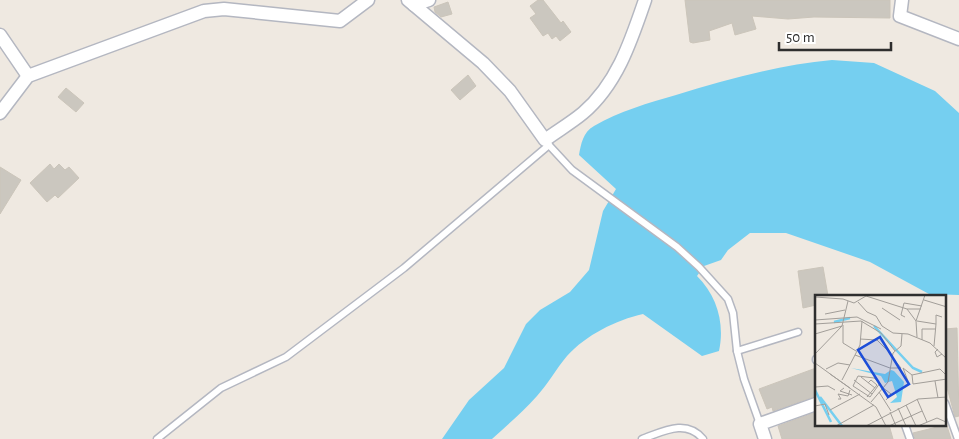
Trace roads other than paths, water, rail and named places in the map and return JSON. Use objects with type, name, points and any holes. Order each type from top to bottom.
[{"type":"street","points":[[0,114],[28,76],[204,11],[224,9],[340,21],[368,0]]},
{"type":"street","points":[[411,3],[429,0]]},
{"type":"street","points":[[411,3],[483,63],[510,91],[547,142],[583,112],[604,90],[627,52],[646,0]]},
{"type":"street","points":[[902,0],[900,16],[959,40]]},
{"type":"street","points":[[0,35],[28,76]]},
{"type":"street","points":[[765,439],[760,424],[815,404]]},
{"type":"lane","points":[[157,439],[222,388],[286,357],[404,268],[547,142],[572,170],[669,242],[699,267],[728,299],[733,312],[737,351],[760,424]]},
{"type":"lane","points":[[737,351],[798,332]]},
{"type":"lane","points":[[946,406],[958,439]]},
{"type":"lane","points":[[642,439],[677,426],[689,429],[703,439]]},
{"type":"lane","points":[[905,426],[910,439]]},
{"type":"water","points":[[832,60],[874,63],[935,91],[959,113],[959,295],[929,294],[870,262],[786,233],[750,233],[728,250],[721,260],[704,266],[697,276],[710,292],[718,310],[721,330],[719,351],[702,356],[643,314],[633,317],[612,324],[583,341],[567,356],[532,402],[492,439],[442,439],[469,400],[504,368],[526,324],[540,310],[570,292],[589,270],[603,211],[616,189],[579,155],[583,139],[590,129],[634,108],[715,83],[773,69]]}]
